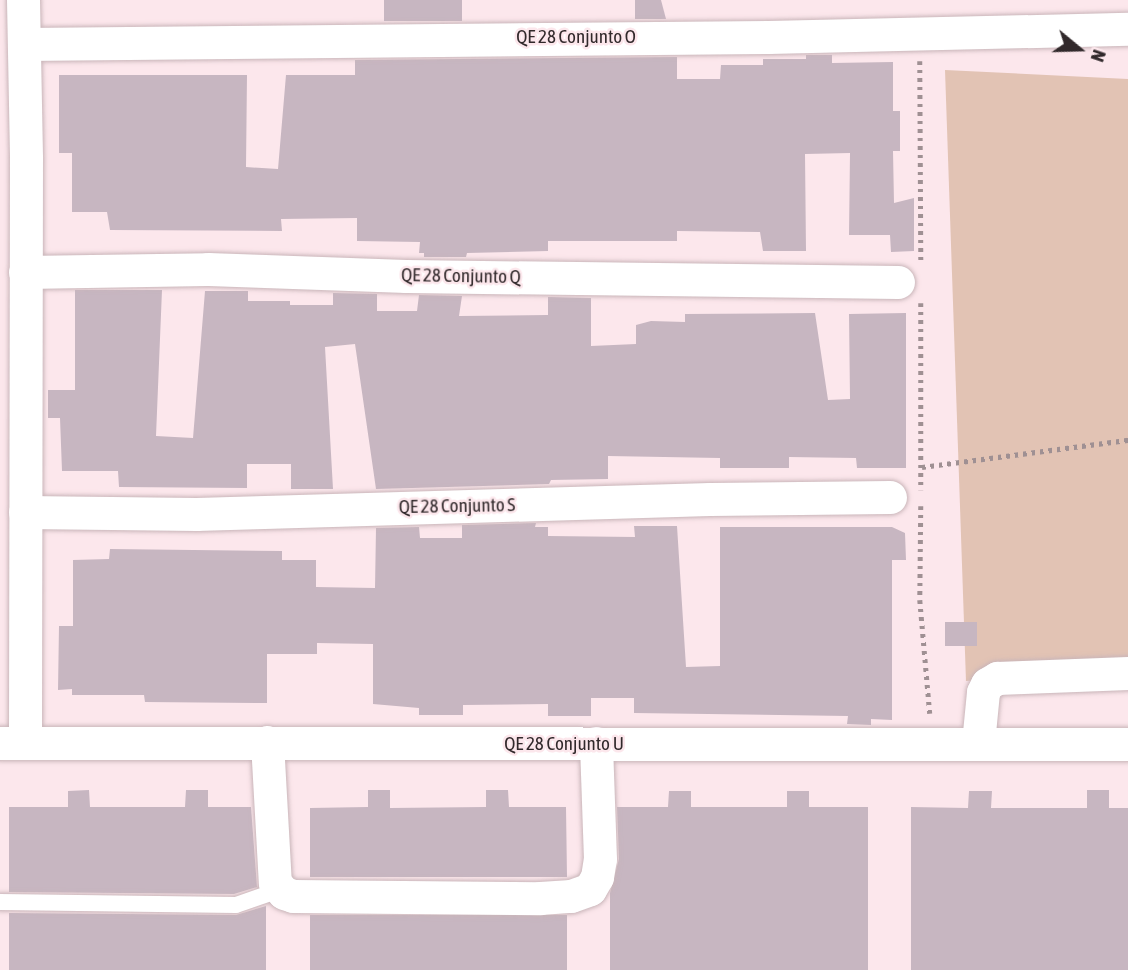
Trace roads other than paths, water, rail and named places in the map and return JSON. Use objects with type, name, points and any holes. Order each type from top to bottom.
[{"type":"street","points":[[13,742],[12,630],[25,512],[13,380],[25,272],[13,158],[24,44],[23,0]]},
{"type":"street","name":"QE 28 Conjunto O","points":[[24,44],[768,37],[1128,29]]},
{"type":"street","name":"QE 28 Conjunto Q","points":[[25,272],[208,269],[407,276],[913,283]]},
{"type":"street","name":"QE 28 Conjunto S","points":[[25,512],[196,514],[710,499],[890,497]]},
{"type":"street","points":[[978,743],[983,692],[987,684],[997,678],[1128,673]]},
{"type":"street","name":"QE 28 Conjunto U","points":[[13,742],[1128,744]]},
{"type":"street","points":[[267,742],[275,883],[279,890],[293,895],[540,898],[571,896],[590,889],[597,877],[600,859],[596,743]]},
{"type":"lane","points":[[0,902],[236,905],[279,890]]}]
